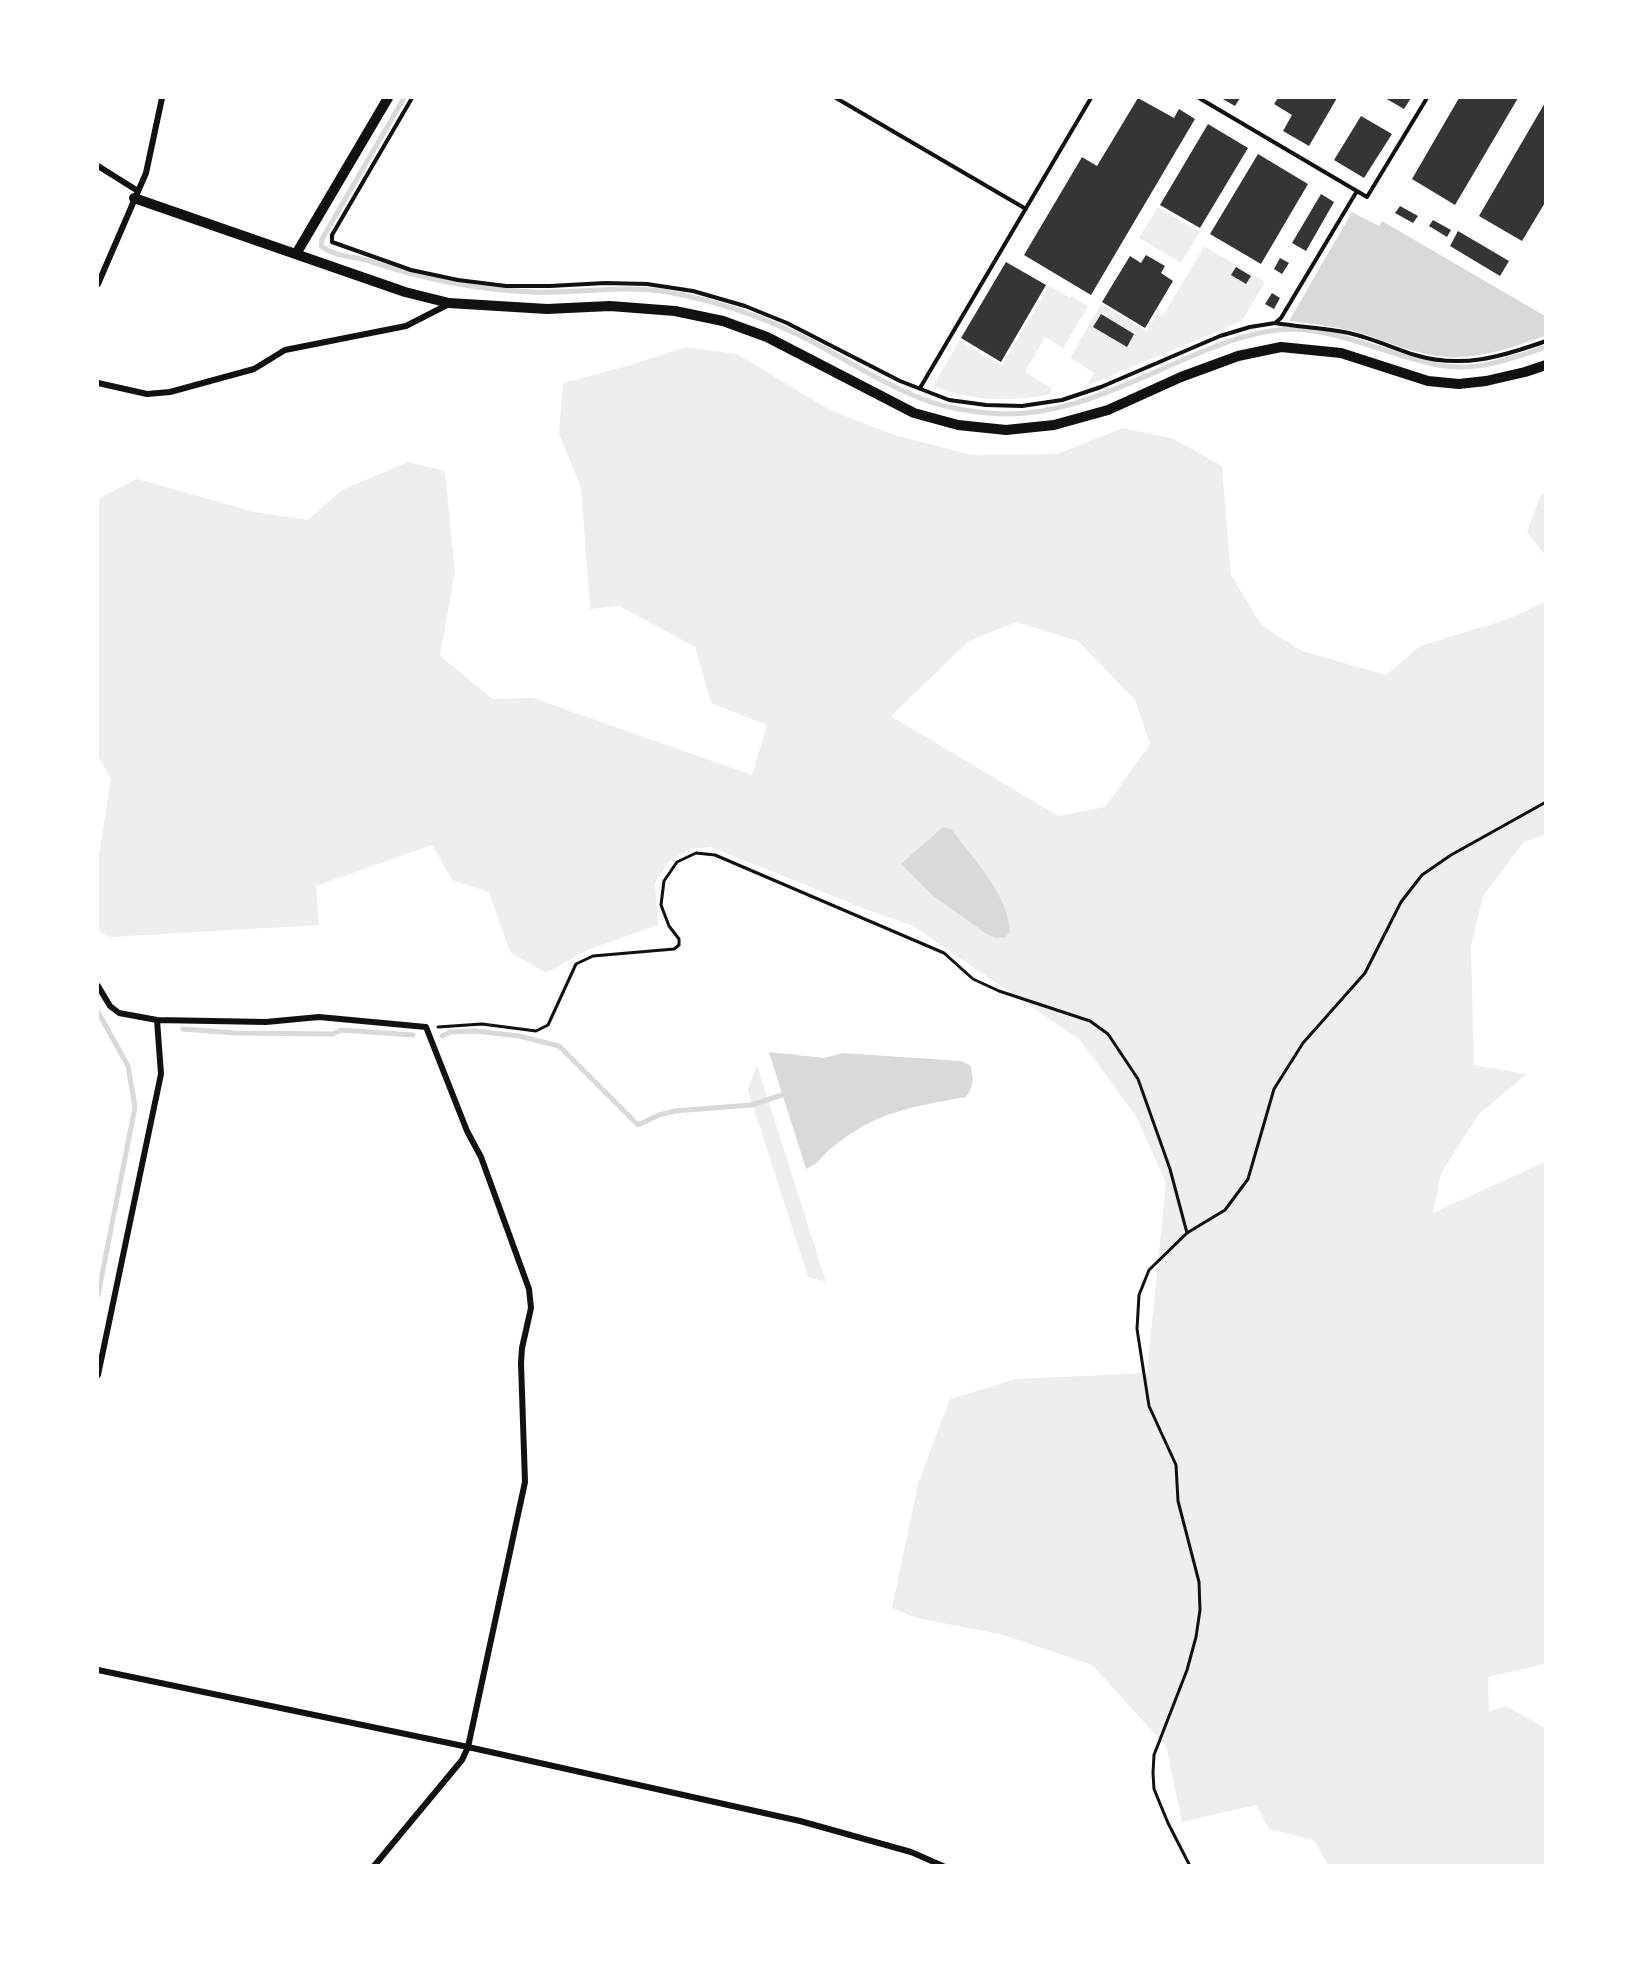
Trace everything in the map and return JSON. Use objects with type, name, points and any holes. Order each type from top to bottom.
[{"type":"street","points":[[98,284],[146,173],[162,98]]},
{"type":"street","points":[[296,254],[388,98]]},
{"type":"street","points":[[98,166],[136,194],[405,292],[449,303],[547,309],[610,306],[675,311],[723,321],[767,337],[914,412],[958,425],[1006,430],[1054,425],[1108,410],[1181,377],[1238,356],[1281,347],[1341,353],[1428,381],[1459,384],[1486,381],[1545,365]]},
{"type":"street","points":[[98,383],[147,394],[170,392],[254,369],[285,350],[406,326],[449,303]]},
{"type":"street","points":[[98,986],[110,1006],[119,1013],[157,1020],[266,1022],[319,1017],[426,1027],[467,1131],[481,1157],[529,1289],[531,1308],[521,1363],[525,1482],[468,1747],[462,1760],[374,1866]]},
{"type":"street","points":[[98,1375],[161,1074],[157,1020]]},
{"type":"street","points":[[98,1670],[468,1747],[800,1821],[911,1852],[943,1866]]},
{"type":"lane","points":[[412,98],[332,235],[332,242],[411,270],[458,280],[506,286],[647,284],[693,291],[745,306],[787,323],[900,381],[949,400],[986,405],[1022,406],[1062,400],[1101,387],[1220,336],[1250,327],[1275,323],[1321,327],[1352,334],[1416,356],[1448,362],[1484,360],[1545,341]]},
{"type":"lane","points":[[836,98],[1026,209]]},
{"type":"lane","points":[[920,388],[1091,98]]},
{"type":"lane","points":[[1199,98],[1367,197],[1427,98]]},
{"type":"lane","points":[[1275,323],[1281,318],[1357,191]]},
{"type":"path","points":[[1190,1866],[1154,1789],[1153,1773],[1154,1755],[1187,1671],[1196,1637],[1200,1611],[1199,1582],[1178,1501],[1176,1465],[1149,1406],[1137,1329],[1139,1295],[1149,1270],[1187,1233],[1225,1210],[1248,1179],[1274,1089],[1303,1042],[1365,973],[1401,903],[1422,875],[1451,855],[1545,802]]},
{"type":"path","points":[[426,1027],[482,1024],[536,1031],[548,1025],[576,964],[593,956],[668,950],[679,945],[679,939],[669,926],[661,905],[664,881],[677,862],[696,853],[715,855],[945,952],[973,979],[999,991],[1090,1021],[1108,1034],[1138,1079],[1170,1169],[1187,1233]]},
{"type":"shaded area","points":[[1158,207],[1200,232],[1181,263],[1139,238]]},
{"type":"shaded area","points":[[1352,212],[1379,226],[1382,221],[1545,316],[1545,336],[1484,354],[1446,357],[1412,351],[1349,330],[1289,321]]},
{"type":"shaded area","points":[[1204,246],[1265,282],[1240,322],[1086,386],[1094,373],[1070,358],[1101,304],[1147,331],[1157,313],[1163,316]]},
{"type":"shaded area","points":[[1049,286],[1088,306],[1063,348],[1045,337],[1025,372],[1051,388],[1051,394],[991,399],[961,395],[933,386],[959,341],[1002,366]]},
{"type":"shaded area","points":[[686,347],[737,354],[830,410],[894,435],[972,455],[1057,454],[1123,428],[1174,439],[1222,466],[1231,575],[1261,625],[1302,651],[1386,675],[1420,646],[1508,619],[1545,602],[1545,835],[1524,842],[1483,896],[1471,946],[1474,1065],[1527,1074],[1479,1114],[1441,1173],[1433,1213],[1545,1162],[1545,1664],[1488,1677],[1489,1711],[1506,1706],[1545,1728],[1545,1865],[1328,1865],[1314,1840],[1269,1829],[1256,1805],[1182,1822],[1166,1746],[1092,1665],[1004,1635],[917,1618],[892,1608],[918,1484],[950,1399],[1016,1379],[1147,1373],[1166,1183],[1136,1116],[1079,1039],[913,926],[711,847],[690,849],[669,861],[655,883],[658,925],[587,950],[546,973],[510,952],[489,892],[452,880],[432,845],[316,886],[319,925],[111,937],[98,931],[98,860],[111,779],[98,756],[98,499],[137,479],[255,512],[308,520],[342,490],[408,462],[445,471],[455,572],[440,656],[493,699],[533,698],[752,775],[767,725],[711,703],[695,647],[619,606],[590,609],[581,487],[559,434],[563,383]],"holes":[[[1016,622],[1078,641],[1135,700],[1150,744],[1105,807],[1058,816],[891,716],[969,641]]]},
{"type":"shaded area","points":[[1545,492],[1545,555],[1527,532],[1540,497]]},
{"type":"shaded area","points":[[943,827],[951,829],[996,890],[1008,917],[1010,931],[1006,937],[995,938],[985,933],[931,894],[901,864]]},
{"type":"shaded area","points":[[769,1052],[824,1058],[843,1053],[961,1061],[970,1065],[971,1089],[966,1097],[907,1109],[865,1125],[837,1143],[816,1164],[806,1169]]},
{"type":"shaded area","points":[[757,1065],[826,1282],[808,1277],[748,1090]]},
{"type":"building","points":[[1138,98],[1174,118],[1179,109],[1195,119],[1091,295],[1024,255],[1082,157],[1097,166]]},
{"type":"building","points":[[1221,98],[1240,98],[1235,106]]},
{"type":"building","points":[[1278,98],[1337,98],[1309,146],[1283,131],[1292,115],[1274,104]]},
{"type":"building","points":[[1385,98],[1411,98],[1404,109]]},
{"type":"building","points":[[1459,98],[1518,98],[1455,205],[1412,179]]},
{"type":"building","points":[[1546,101],[1546,201],[1522,241],[1479,216]]},
{"type":"building","points":[[1361,116],[1392,134],[1364,178],[1334,160]]},
{"type":"building","points":[[1208,124],[1248,148],[1200,228],[1160,205]]},
{"type":"building","points":[[1258,154],[1308,184],[1261,264],[1210,234]]},
{"type":"building","points":[[1321,194],[1334,202],[1306,251],[1292,243]]},
{"type":"building","points":[[1400,206],[1418,216],[1413,223],[1395,213]]},
{"type":"building","points":[[1433,220],[1451,230],[1447,237],[1429,226]]},
{"type":"building","points":[[1458,231],[1509,261],[1500,276],[1450,246]]},
{"type":"building","points":[[1146,255],[1165,266],[1161,273],[1173,281],[1145,328],[1102,302],[1130,256],[1141,263]]},
{"type":"building","points":[[1280,258],[1289,263],[1282,274],[1274,269]]},
{"type":"building","points":[[1006,262],[1046,285],[1001,362],[961,338]]},
{"type":"building","points":[[1236,267],[1251,276],[1246,284],[1231,275]]},
{"type":"building","points":[[1272,293],[1280,298],[1274,309],[1265,304]]},
{"type":"building","points":[[1101,314],[1134,334],[1127,347],[1093,327]]},
{"type":"waterway","points":[[404,98],[322,239],[321,246],[326,250],[430,278],[491,289],[549,292],[645,289],[697,298],[750,314],[784,328],[900,390],[951,408],[1015,414],[1066,406],[1115,389],[1230,341],[1277,330],[1299,329],[1320,332],[1424,362],[1458,367],[1483,365],[1546,347]]},
{"type":"waterway","points":[[98,1012],[128,1066],[135,1107],[98,1295]]},
{"type":"waterway","points":[[183,1029],[235,1033],[333,1034],[341,1030],[413,1035]]},
{"type":"waterway","points":[[442,1036],[450,1032],[475,1031],[519,1036],[559,1046],[638,1125],[659,1115],[675,1111],[751,1105],[788,1093]]}]
